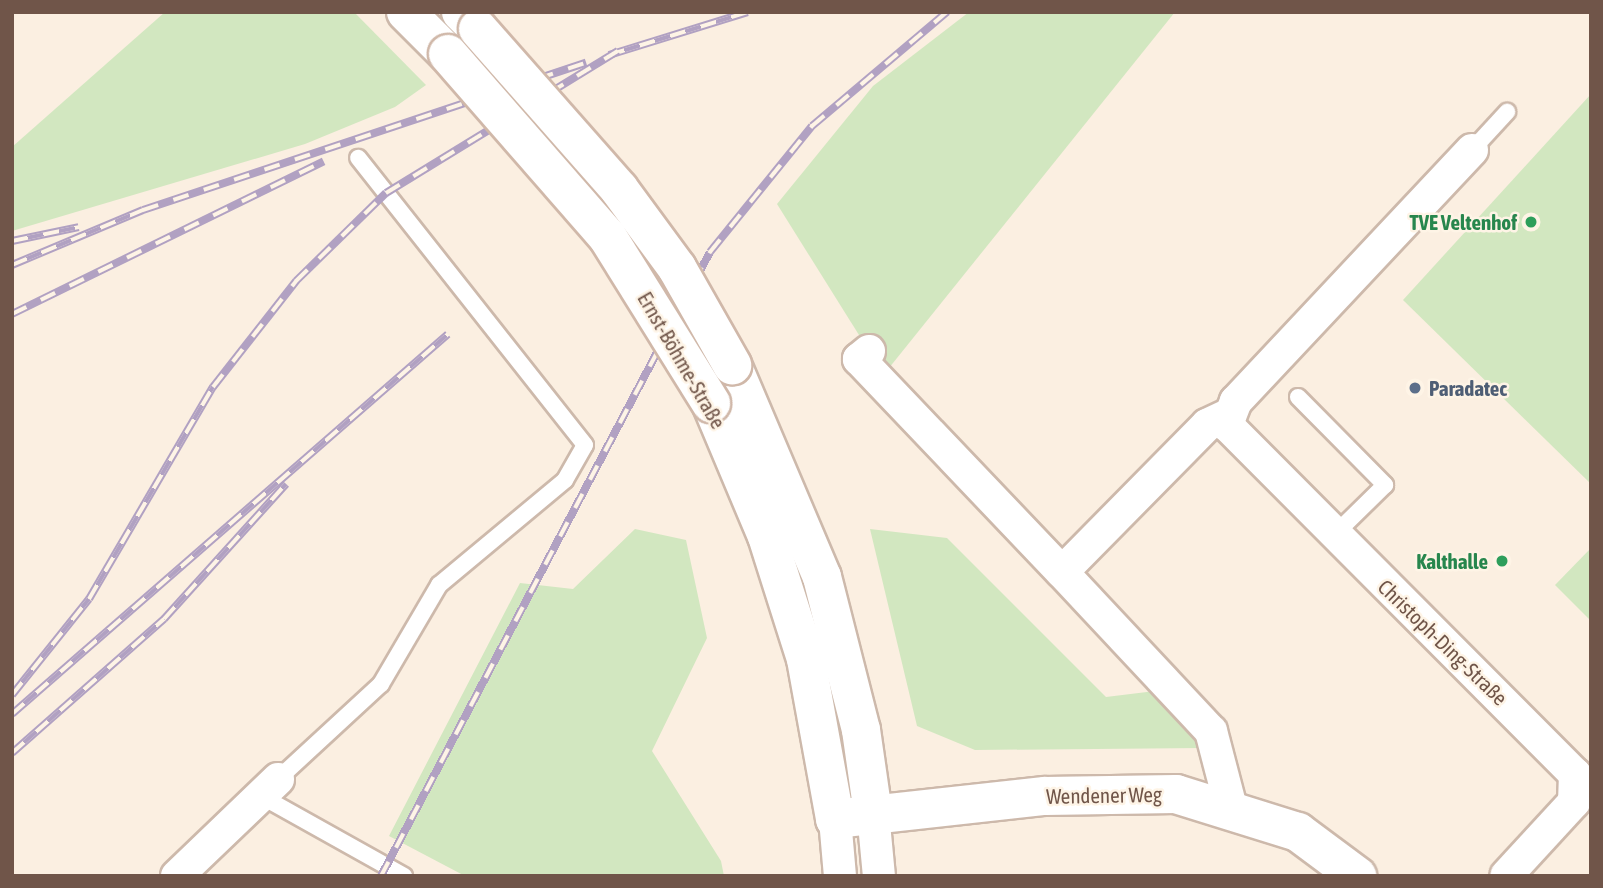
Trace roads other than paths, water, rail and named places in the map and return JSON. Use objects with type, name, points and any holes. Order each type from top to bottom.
[{"type":"street","name":"Ernst-Böhme-Straße","points":[[406,12],[448,54],[607,236],[711,402],[767,536],[806,659],[835,820],[840,876]]},
{"type":"street","name":"Ernst-Böhme-Straße","points":[[470,21],[619,189],[677,268],[732,365],[822,577],[861,730],[879,876]]},
{"type":"street","points":[[1062,572],[1207,425],[1228,415],[1472,150]]},
{"type":"street","points":[[869,351],[859,359],[1211,731],[1231,808]]},
{"type":"street","name":"Christoph-Ding-Straße","points":[[1228,415],[1232,436],[1566,761],[1584,789],[1506,876]]},
{"type":"street","points":[[177,876],[270,788]]},
{"type":"street","name":"Wendener Weg","points":[[873,813],[1123,792],[1176,794],[1231,808],[1298,832],[1357,876]]},
{"type":"street","points":[[835,820],[873,813]]},
{"type":"street","points":[[211,876],[227,830]]},
{"type":"lane","points":[[1472,150],[1507,113]]},
{"type":"lane","points":[[358,158],[585,445],[565,480],[439,585],[381,684],[270,788],[404,876]]},
{"type":"lane","points":[[1298,397],[1385,485],[1334,536]]},
{"type":"railway","points":[[609,55],[748,12]]},
{"type":"railway","points":[[381,876],[710,252],[812,126],[947,12]]},
{"type":"railway","points":[[12,695],[89,599],[213,387],[296,281],[386,193],[618,51]]},
{"type":"railway","points":[[12,265],[143,210],[586,63]]},
{"type":"railway","points":[[12,314],[324,161]]},
{"type":"railway","points":[[12,241],[79,227]]},
{"type":"railway","points":[[12,714],[448,334]]},
{"type":"railway","points":[[12,753],[164,619],[286,484]]},
{"type":"place","name":"TVE Veltenhof","points":[[1531,222]]},
{"type":"place","name":"Paradatec","points":[[1415,388]]},
{"type":"place","name":"Kalthalle","points":[[1502,561]]}]
